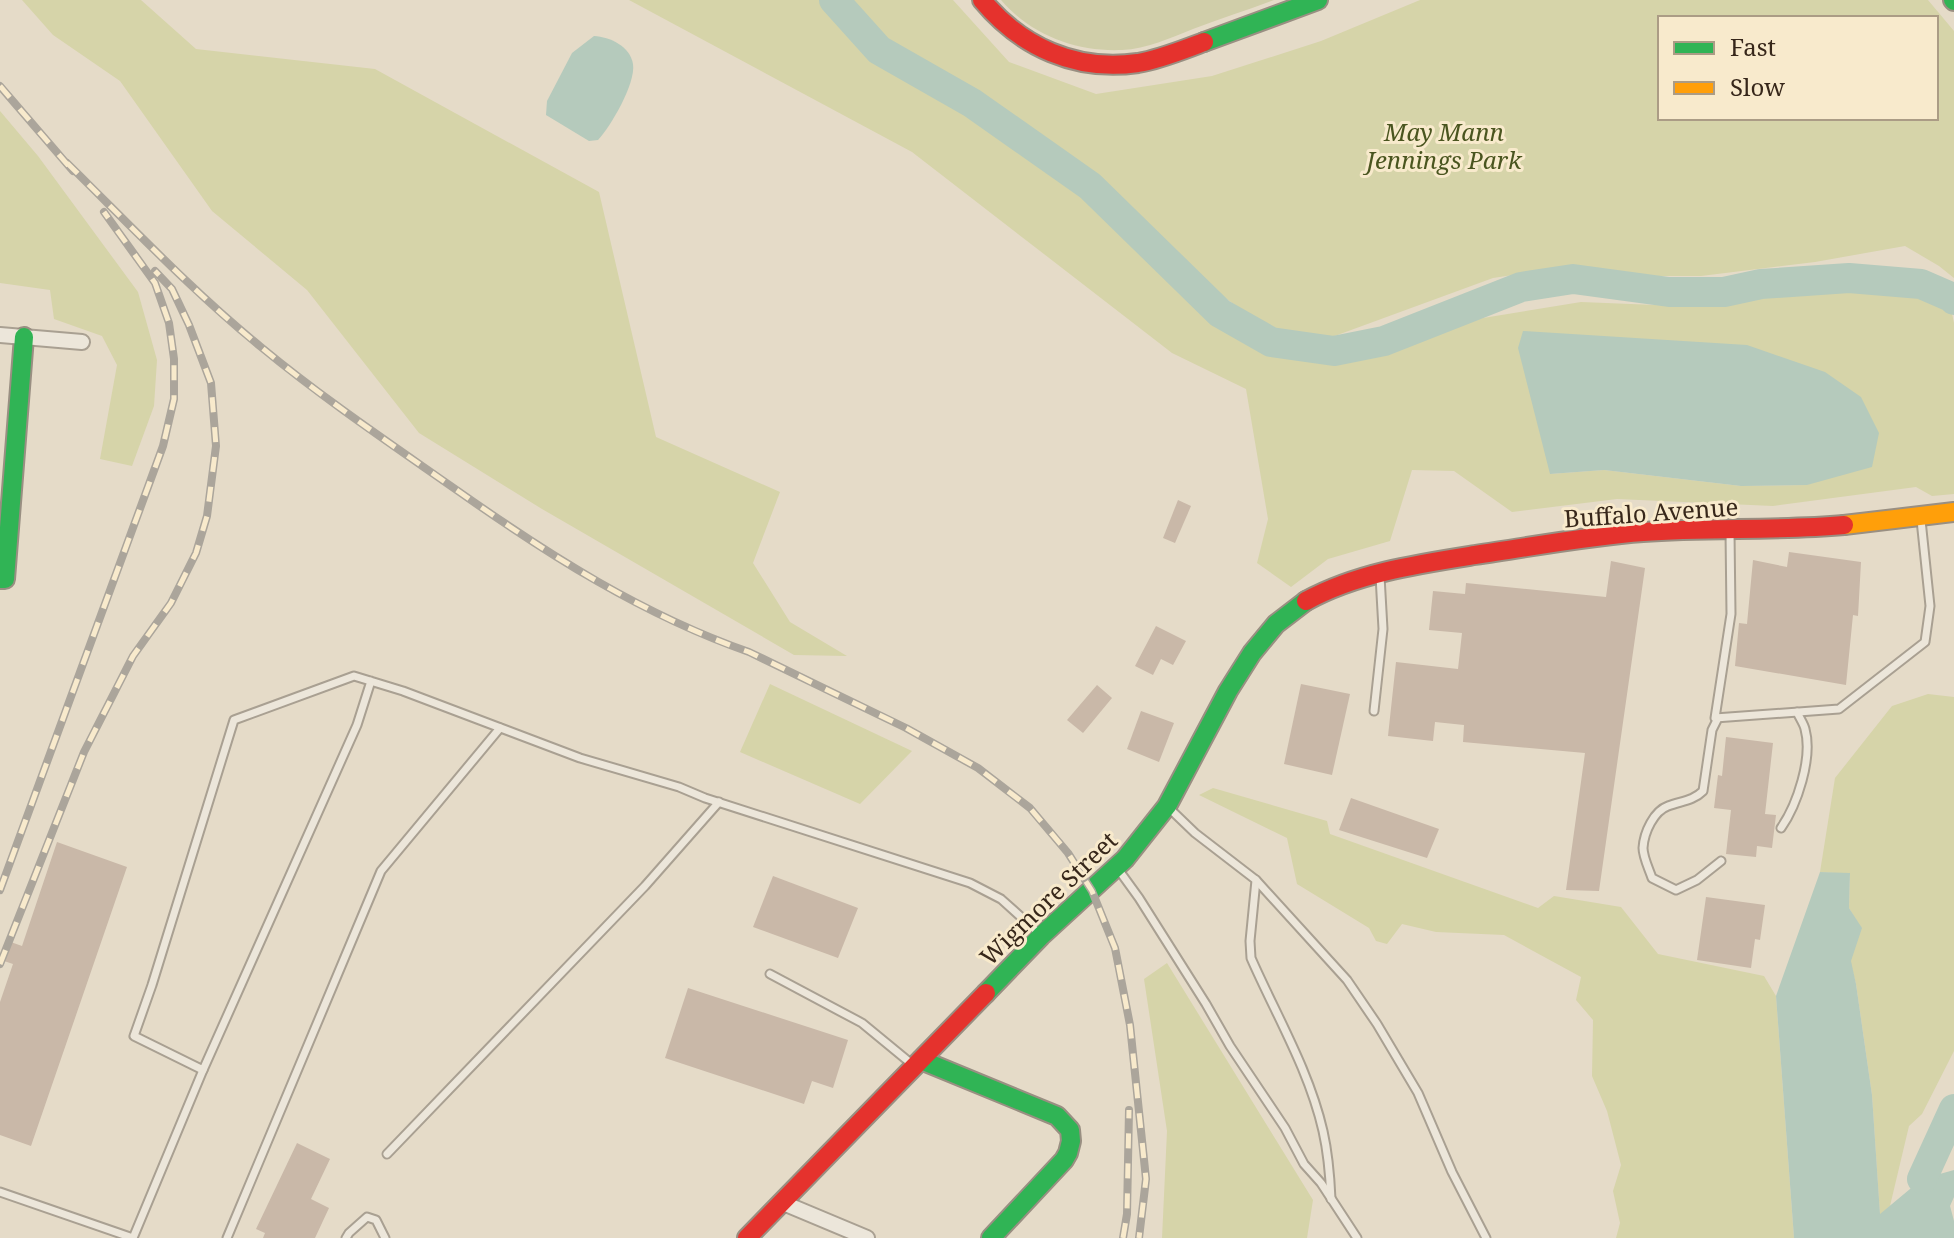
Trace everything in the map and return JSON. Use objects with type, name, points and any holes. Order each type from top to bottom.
[{"type":"street","points":[[982,0],[1005,26],[1031,44],[1064,58],[1100,64],[1128,64],[1163,57],[1318,0]]},
{"type":"street","points":[[0,335],[82,342]]},
{"type":"street","points":[[2,579],[24,337]]},
{"type":"street","name":"Buffalo Avenue","points":[[1355,580],[1439,561],[1643,532],[1799,529],[1954,512]]},
{"type":"street","name":"Wigmore Street","points":[[747,1238],[1041,936],[1116,867],[1167,806],[1228,691],[1252,653],[1276,624],[1299,605],[1355,580]]},
{"type":"street","points":[[918,1063],[1057,1116],[1065,1122],[1073,1137],[1071,1149],[1064,1160],[991,1238]]},
{"type":"street","points":[[781,1202],[867,1238]]},
{"type":"lane","points":[[1718,718],[1839,709],[1925,642],[1930,606],[1921,517]]},
{"type":"lane","points":[[1718,718],[1715,718],[1731,614],[1730,530]]},
{"type":"lane","points":[[1374,711],[1383,629],[1380,574]]},
{"type":"lane","points":[[203,1070],[134,1036],[234,720],[354,676],[580,758],[679,787],[970,883],[1001,899],[1041,936]]},
{"type":"lane","points":[[0,1192],[133,1238],[203,1070],[357,725],[371,681]]},
{"type":"lane","points":[[1781,828],[1794,805],[1806,754],[1805,729],[1797,712]]},
{"type":"lane","points":[[1718,718],[1712,730],[1703,791],[1698,797],[1664,807],[1653,818],[1643,849],[1652,878],[1676,890],[1697,880],[1721,861]]},
{"type":"lane","points":[[227,1238],[381,871],[500,728]]},
{"type":"lane","points":[[387,1154],[635,897],[719,802]]},
{"type":"lane","points":[[1167,806],[1195,833],[1256,880],[1347,980],[1418,1093],[1452,1172],[1486,1238]]},
{"type":"lane","points":[[1116,867],[1139,898],[1230,1046],[1285,1128],[1304,1164],[1321,1183],[1357,1238]]},
{"type":"lane","points":[[1256,880],[1251,958],[1307,1081],[1323,1129],[1331,1199]]},
{"type":"lane","points":[[770,974],[862,1023],[918,1063]]},
{"type":"lane","points":[[346,1238],[367,1217],[376,1220],[385,1238]]},
{"type":"green space","points":[[22,0],[141,0],[196,49],[375,69],[599,192],[656,437],[780,492],[753,563],[790,622],[847,656],[794,655],[542,509],[419,433],[307,290],[212,211],[120,81],[53,35]]},
{"type":"green space","points":[[629,0],[825,0],[885,70],[974,119],[1082,194],[1212,320],[1271,354],[1343,364],[1477,319],[1581,302],[1680,306],[1761,295],[1854,290],[1927,299],[1951,309],[1954,323],[1954,494],[1932,496],[1916,487],[1773,506],[1617,499],[1512,512],[1454,471],[1412,470],[1390,541],[1328,559],[1291,587],[1257,563],[1268,519],[1246,389],[1172,353],[912,152]],"holes":[[[1825,372],[1807,485],[1741,486],[1604,470],[1550,474]]]},
{"type":"green space","name":"May Mann Jennings Park","points":[[852,0],[953,0],[1009,62],[1096,94],[1212,76],[1321,41],[1420,0],[1928,0],[1954,31],[1954,278],[1905,246],[1815,262],[1701,276],[1614,276],[1553,269],[1493,278],[1332,337],[1268,329],[1191,273],[1092,173],[1012,118],[897,50]]},
{"type":"green space","points":[[0,111],[38,156],[138,292],[157,360],[154,406],[132,466],[100,459],[117,365],[102,336],[54,319],[50,290],[0,283]]},
{"type":"green space","points":[[770,684],[912,751],[860,804],[740,752]]},
{"type":"green space","points":[[1928,694],[1954,697],[1954,1051],[1922,1114],[1909,1126],[1890,1206],[1880,1215],[1872,1095],[1850,961],[1861,928],[1849,908],[1850,874],[1820,872],[1835,778],[1892,706]]},
{"type":"green space","points":[[1213,788],[1327,821],[1330,834],[1538,908],[1554,896],[1621,907],[1658,954],[1764,976],[1776,996],[1794,1238],[1616,1238],[1620,1223],[1613,1191],[1621,1165],[1607,1111],[1592,1076],[1593,1020],[1576,1000],[1581,977],[1504,935],[1436,932],[1402,924],[1387,944],[1376,941],[1369,928],[1297,884],[1287,838],[1199,795]]},
{"type":"green space","points":[[1167,963],[1313,1200],[1307,1238],[1162,1238],[1167,1131],[1144,979]]},
{"type":"shaded area","points":[[1001,0],[1274,0],[1140,48],[1105,50],[1071,44],[1040,32]]},
{"type":"shaded area","points":[[594,36],[624,47],[631,58],[633,72],[627,93],[609,125],[598,140],[589,141],[546,115],[547,101],[572,53]]},
{"type":"shaded area","points":[[1523,331],[1747,345],[1825,372],[1861,397],[1879,433],[1872,467],[1807,485],[1741,486],[1604,470],[1550,474],[1518,348]]},
{"type":"shaded area","points":[[1820,872],[1850,873],[1849,908],[1862,928],[1851,961],[1872,1095],[1880,1214],[1922,1179],[1954,1170],[1954,1197],[1950,1206],[1954,1238],[1794,1238],[1776,996]]},
{"type":"building","points":[[1178,500],[1191,506],[1175,543],[1163,538]]},
{"type":"building","points":[[1789,552],[1861,562],[1858,616],[1853,615],[1846,685],[1735,666],[1739,623],[1747,624],[1753,560],[1787,567]]},
{"type":"building","points":[[1611,561],[1645,568],[1599,891],[1566,890],[1585,753],[1463,742],[1464,725],[1435,722],[1433,741],[1388,736],[1396,662],[1458,669],[1462,633],[1429,630],[1433,591],[1465,594],[1466,583],[1606,597]]},
{"type":"building","points":[[1156,626],[1186,641],[1173,665],[1161,659],[1153,675],[1135,666]]},
{"type":"building","points":[[1301,684],[1350,694],[1332,775],[1284,764]]},
{"type":"building","points":[[1097,685],[1112,698],[1083,733],[1067,720]]},
{"type":"building","points":[[1141,711],[1174,723],[1159,762],[1127,749]]},
{"type":"building","points":[[1726,737],[1773,743],[1765,814],[1776,815],[1772,848],[1757,846],[1756,857],[1726,854],[1731,810],[1714,808],[1718,775],[1722,776]]},
{"type":"building","points":[[1351,798],[1439,829],[1427,858],[1339,830]]},
{"type":"building","points":[[57,842],[127,867],[31,1146],[0,1135],[0,1002],[13,964],[1,960],[8,941],[22,946]]},
{"type":"building","points":[[773,876],[858,908],[838,958],[753,927]]},
{"type":"building","points":[[1706,897],[1765,905],[1760,940],[1755,939],[1751,968],[1697,960]]},
{"type":"building","points":[[688,988],[848,1040],[833,1088],[812,1081],[804,1104],[665,1058]]},
{"type":"building","points":[[297,1143],[330,1159],[311,1199],[329,1208],[315,1238],[263,1238],[265,1233],[256,1229]]},
{"type":"waterway","points":[[834,0],[879,50],[972,103],[1090,186],[1220,313],[1271,342],[1334,351],[1384,341],[1521,287],[1573,279],[1669,292],[1724,292],[1761,284],[1849,278],[1921,284],[1954,300]]},
{"type":"waterway","points":[[1922,1179],[1954,1109]]},
{"type":"railway","points":[[0,86],[73,171]]},
{"type":"railway","points":[[67,163],[235,326],[333,403],[492,515],[634,602],[749,652],[906,728],[978,768],[1030,808],[1068,853],[1092,891],[1115,948],[1130,1025],[1146,1179],[1139,1238]]},
{"type":"railway","points":[[0,890],[163,446],[174,399],[174,359],[169,323],[155,283],[104,212]]},
{"type":"railway","points":[[0,964],[84,752],[133,656],[171,603],[196,553],[207,516],[216,446],[211,383],[172,289],[155,271]]},
{"type":"railway","points":[[1123,1238],[1127,1214],[1129,1110]]},
{"type":"traffic: fast","points":[[1204,42],[1318,0]]},
{"type":"traffic: fast","points":[[0,579],[5,579],[24,337]]},
{"type":"traffic: fast","points":[[986,993],[1041,936],[1125,859],[1167,806],[1228,691],[1252,653],[1276,624],[1306,601]]},
{"type":"traffic: fast","points":[[921,1060],[1057,1116],[1070,1130],[1071,1141],[1064,1160],[991,1238]]},
{"type":"traffic: slow","points":[[1844,525],[1954,512]]},
{"type":"traffic: jam","points":[[982,0],[997,17],[1032,43],[1093,64],[1138,63],[1204,42]]},
{"type":"traffic: jam","points":[[1306,601],[1346,583],[1388,571],[1580,539],[1668,531],[1844,525]]},
{"type":"traffic: jam","points":[[747,1238],[986,993]]}]
